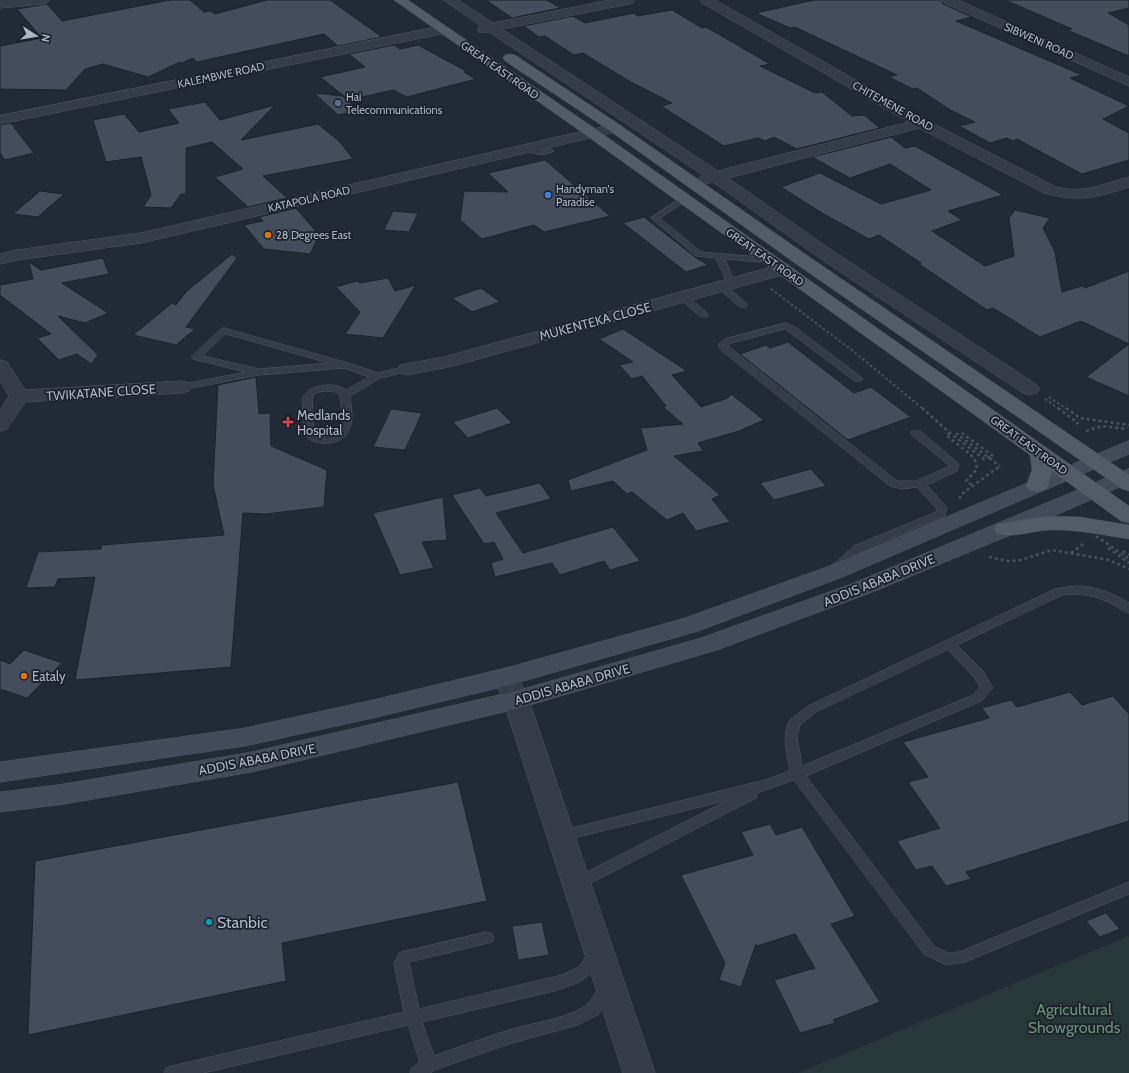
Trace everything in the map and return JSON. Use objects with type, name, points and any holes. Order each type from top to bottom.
[{"type":"main road","name":"GREAT EAST ROAD","points":[[400,0],[592,133],[1129,516]]},
{"type":"main road","name":"GREAT EAST ROAD","points":[[472,32],[488,34]]},
{"type":"main road","name":"GREAT EAST ROAD","points":[[497,49],[615,128],[1094,461],[1126,480]]},
{"type":"main road","name":"ADDIS ABABA DRIVE","points":[[0,772],[245,737],[380,708],[511,689],[832,573],[1129,447]]},
{"type":"main road","points":[[1037,486],[1042,470],[1040,453]]},
{"type":"main road","name":"ADDIS ABABA DRIVE","points":[[0,802],[58,795],[252,762],[511,689],[709,644],[862,588],[1093,491],[1126,480]]},
{"type":"main road","points":[[1004,529],[1056,524],[1080,524],[1129,532]]},
{"type":"street","points":[[0,4],[43,0]]},
{"type":"street","points":[[450,0],[488,34],[715,176],[830,257],[1035,393]]},
{"type":"street","points":[[488,34],[629,0]]},
{"type":"street","name":"CHITEMENE ROAD","points":[[706,0],[921,123],[1050,190],[1060,193],[1086,195],[1129,182]]},
{"type":"street","name":"SIBWENI ROAD","points":[[948,0],[1129,82]]},
{"type":"street","name":"KALEMBWE ROAD","points":[[0,120],[442,30]]},
{"type":"street","points":[[693,182],[921,123]]},
{"type":"street","name":"KATAPOLA ROAD","points":[[0,260],[17,255],[141,238],[615,128]]},
{"type":"street","name":"MUKENTEKA CLOSE","points":[[407,369],[446,362],[726,285],[754,277],[777,265]]},
{"type":"street","points":[[0,366],[19,396],[0,425]]},
{"type":"street","name":"TWIKATANE CLOSE","points":[[19,396],[65,395],[110,390],[182,387]]},
{"type":"street","points":[[511,689],[639,1073]]},
{"type":"lane","points":[[529,148],[534,152],[550,151]]},
{"type":"lane","points":[[685,199],[655,218],[699,254],[777,265]]},
{"type":"lane","points":[[719,256],[726,285],[743,305]]},
{"type":"lane","points":[[683,297],[704,315]]},
{"type":"lane","points":[[858,378],[786,326],[728,341],[723,345],[724,350],[894,484],[906,487],[920,484],[953,470],[954,464],[916,433]]},
{"type":"lane","points":[[259,372],[196,357],[224,331],[345,365],[377,376]]},
{"type":"lane","points":[[182,387],[259,372],[345,365]]},
{"type":"lane","points":[[345,395],[377,376],[407,369]]},
{"type":"lane","points":[[326,388],[339,389],[345,395],[345,432],[341,436],[330,440],[316,439],[308,434],[307,398],[309,394],[313,391],[326,388]]},
{"type":"lane","points":[[832,573],[858,548],[941,514],[942,508],[920,484]]},
{"type":"lane","points":[[1129,609],[1095,593],[1078,590],[1059,592],[812,709],[794,723],[791,737],[797,774],[929,950],[946,959],[960,958],[1129,888]]},
{"type":"lane","points":[[561,836],[767,785],[797,774],[977,698],[986,688],[979,674],[949,644]]},
{"type":"lane","points":[[576,884],[767,785]]},
{"type":"lane","points":[[487,938],[404,957],[401,964],[423,1069],[509,1037],[572,1020],[594,1008],[610,986]]},
{"type":"lane","points":[[172,1073],[570,979],[582,974],[591,963],[598,949]]},
{"type":"path","points":[[754,277],[853,351],[910,396],[950,433],[978,455],[984,459],[993,456],[962,432],[957,434],[1000,466],[978,481]]},
{"type":"path","points":[[1035,393],[1078,423],[1069,426]]},
{"type":"path","points":[[1049,397],[1080,418],[1129,425]]},
{"type":"path","points":[[1084,432],[1102,426],[1129,429]]},
{"type":"path","points":[[1096,536],[1129,559]]},
{"type":"path","points":[[969,544],[982,554],[998,560],[1021,560],[1052,550],[1109,560],[1129,569]]},
{"type":"path","points":[[1106,546],[1129,563]]},
{"type":"green space","name":"Agricultural Showgrounds","points":[[1129,936],[1129,1073],[798,1073]]},
{"type":"building","points":[[170,0],[190,0],[204,12],[211,11],[215,14],[267,0],[330,0],[382,37],[338,46],[324,34],[197,62],[193,58],[182,63],[180,62],[148,77],[103,64],[85,69],[66,90],[0,89],[0,46],[42,38],[17,9],[47,4],[62,21]]},
{"type":"building","points":[[486,0],[547,0],[560,8],[512,18]]},
{"type":"building","points":[[814,0],[941,0],[943,4],[972,17],[956,21],[1082,75],[1070,78],[1129,106],[1103,119],[1129,133],[1129,160],[1082,174],[1017,139],[1013,141],[1007,138],[990,143],[959,126],[975,122],[952,111],[917,88],[913,89],[889,77],[897,75],[795,27],[790,28],[756,13]]},
{"type":"building","points":[[1005,0],[1129,0],[1129,8],[1108,13],[1129,25],[1129,56],[1067,30],[1072,29]]},
{"type":"building","points":[[672,10],[702,28],[706,27],[770,64],[760,66],[815,93],[822,92],[852,116],[864,115],[880,128],[797,149],[774,137],[765,141],[758,138],[724,146],[661,106],[672,103],[631,82],[583,53],[574,55],[545,36],[539,37],[524,26],[573,16],[585,23],[634,13],[637,16]]},
{"type":"building","points":[[394,45],[400,49],[418,45],[466,71],[464,72],[476,79],[407,97],[393,90],[349,100],[320,77],[365,67],[349,54]]},
{"type":"building","name":"Hai Telecommunications","points":[[314,93],[342,96],[359,110],[338,115]]},
{"type":"building","points":[[205,102],[220,120],[275,105],[241,140],[318,124],[339,141],[353,159],[263,176],[287,198],[248,207],[215,177],[243,169],[212,142],[186,148],[186,194],[181,194],[171,208],[143,207],[151,195],[141,157],[106,162],[93,120],[124,114],[139,132],[179,123],[168,109]]},
{"type":"building","points":[[11,123],[34,153],[5,160],[0,153],[0,125]]},
{"type":"building","points":[[891,137],[905,148],[915,146],[1003,195],[948,211],[962,220],[932,231],[985,266],[1014,256],[1009,218],[1015,210],[1050,218],[1043,228],[1055,252],[1062,292],[1082,286],[1085,288],[1129,271],[1129,344],[1081,321],[1040,337],[993,308],[987,310],[879,235],[869,239],[822,213],[781,187],[820,173],[881,204],[931,190],[890,164],[850,178],[812,157]]},
{"type":"building","name":"Handyman's Paradise","points":[[545,160],[610,216],[544,232],[534,225],[482,239],[460,220],[464,191],[508,192],[488,173]]},
{"type":"building","points":[[40,191],[64,194],[38,217],[13,214]]},
{"type":"building","name":"28 Degrees East","points":[[296,208],[319,235],[310,254],[264,249],[244,225],[263,221],[259,217]]},
{"type":"building","points":[[393,211],[418,213],[409,232],[384,230]]},
{"type":"building","points":[[644,217],[695,257],[708,265],[686,272],[623,223]]},
{"type":"building","points":[[232,254],[237,258],[186,327],[195,329],[176,345],[133,335],[172,303],[176,305],[186,292]]},
{"type":"building","points":[[103,258],[109,274],[62,283],[108,313],[85,323],[58,316],[98,355],[91,364],[77,354],[59,360],[37,338],[51,334],[0,295],[0,285],[33,279],[29,262],[41,270]]},
{"type":"building","points":[[388,278],[395,291],[416,285],[383,338],[345,334],[360,312],[336,287],[357,281],[360,283]]},
{"type":"building","points":[[481,288],[500,302],[472,312],[452,298]]},
{"type":"building","points":[[623,329],[687,371],[672,375],[701,407],[728,398],[731,394],[764,420],[739,431],[698,443],[703,451],[674,456],[720,495],[712,499],[730,522],[696,531],[683,513],[667,520],[632,492],[627,494],[613,481],[571,491],[568,480],[647,450],[640,426],[642,428],[683,424],[663,407],[666,406],[642,376],[632,379],[619,365],[633,362],[599,339]]},
{"type":"building","points":[[788,342],[854,393],[871,387],[911,417],[848,440],[740,354],[766,345],[770,348]]},
{"type":"building","points":[[1129,344],[1129,396],[1086,377]]},
{"type":"building","points":[[256,377],[259,414],[270,413],[271,446],[327,470],[324,507],[266,514],[243,513],[231,667],[75,680],[95,577],[58,579],[55,587],[26,588],[38,552],[101,549],[102,545],[224,535],[213,485],[218,385]]},
{"type":"building","points":[[497,408],[512,423],[468,438],[453,422]]},
{"type":"building","points":[[391,409],[422,413],[405,450],[373,447]]},
{"type":"building","points":[[811,469],[826,486],[774,500],[760,483]]},
{"type":"building","points":[[540,483],[551,499],[496,513],[523,553],[613,527],[640,561],[610,570],[604,561],[560,575],[552,563],[495,577],[491,563],[503,559],[494,542],[484,544],[452,495],[480,488],[486,496]]},
{"type":"building","points":[[443,497],[447,540],[422,542],[434,568],[400,575],[373,513]]},
{"type":"building","name":"Eataly","points":[[24,650],[62,663],[27,698],[0,689],[0,660],[10,664]]},
{"type":"building","points":[[1070,692],[1082,705],[1113,696],[1129,714],[1129,821],[966,872],[971,879],[946,886],[932,866],[916,870],[897,841],[940,828],[908,782],[928,777],[903,742],[989,718],[982,708],[1011,700],[1017,707]]},
{"type":"building","name":"Stanbic","points":[[458,782],[487,901],[282,943],[286,981],[28,1035],[35,861]]},
{"type":"building","points":[[770,824],[776,835],[802,827],[855,916],[831,924],[880,1002],[833,1020],[835,1023],[800,1033],[774,980],[815,968],[795,934],[757,946],[756,944],[741,987],[719,980],[725,963],[681,875],[753,855],[741,832]]},
{"type":"building","points":[[1106,913],[1120,929],[1100,937],[1086,921]]},
{"type":"building","points":[[542,922],[549,955],[518,960],[512,926]]},
{"type":"place","name":"Hai Telecommunications","points":[[338,103]]},
{"type":"place","name":"Handyman's Paradise","points":[[548,195]]},
{"type":"place","name":"28 Degrees East","points":[[268,235]]},
{"type":"place","name":"Medlands Hospital","points":[[288,422]]},
{"type":"place","name":"Eataly","points":[[24,676]]},
{"type":"place","name":"Stanbic","points":[[209,922]]}]
